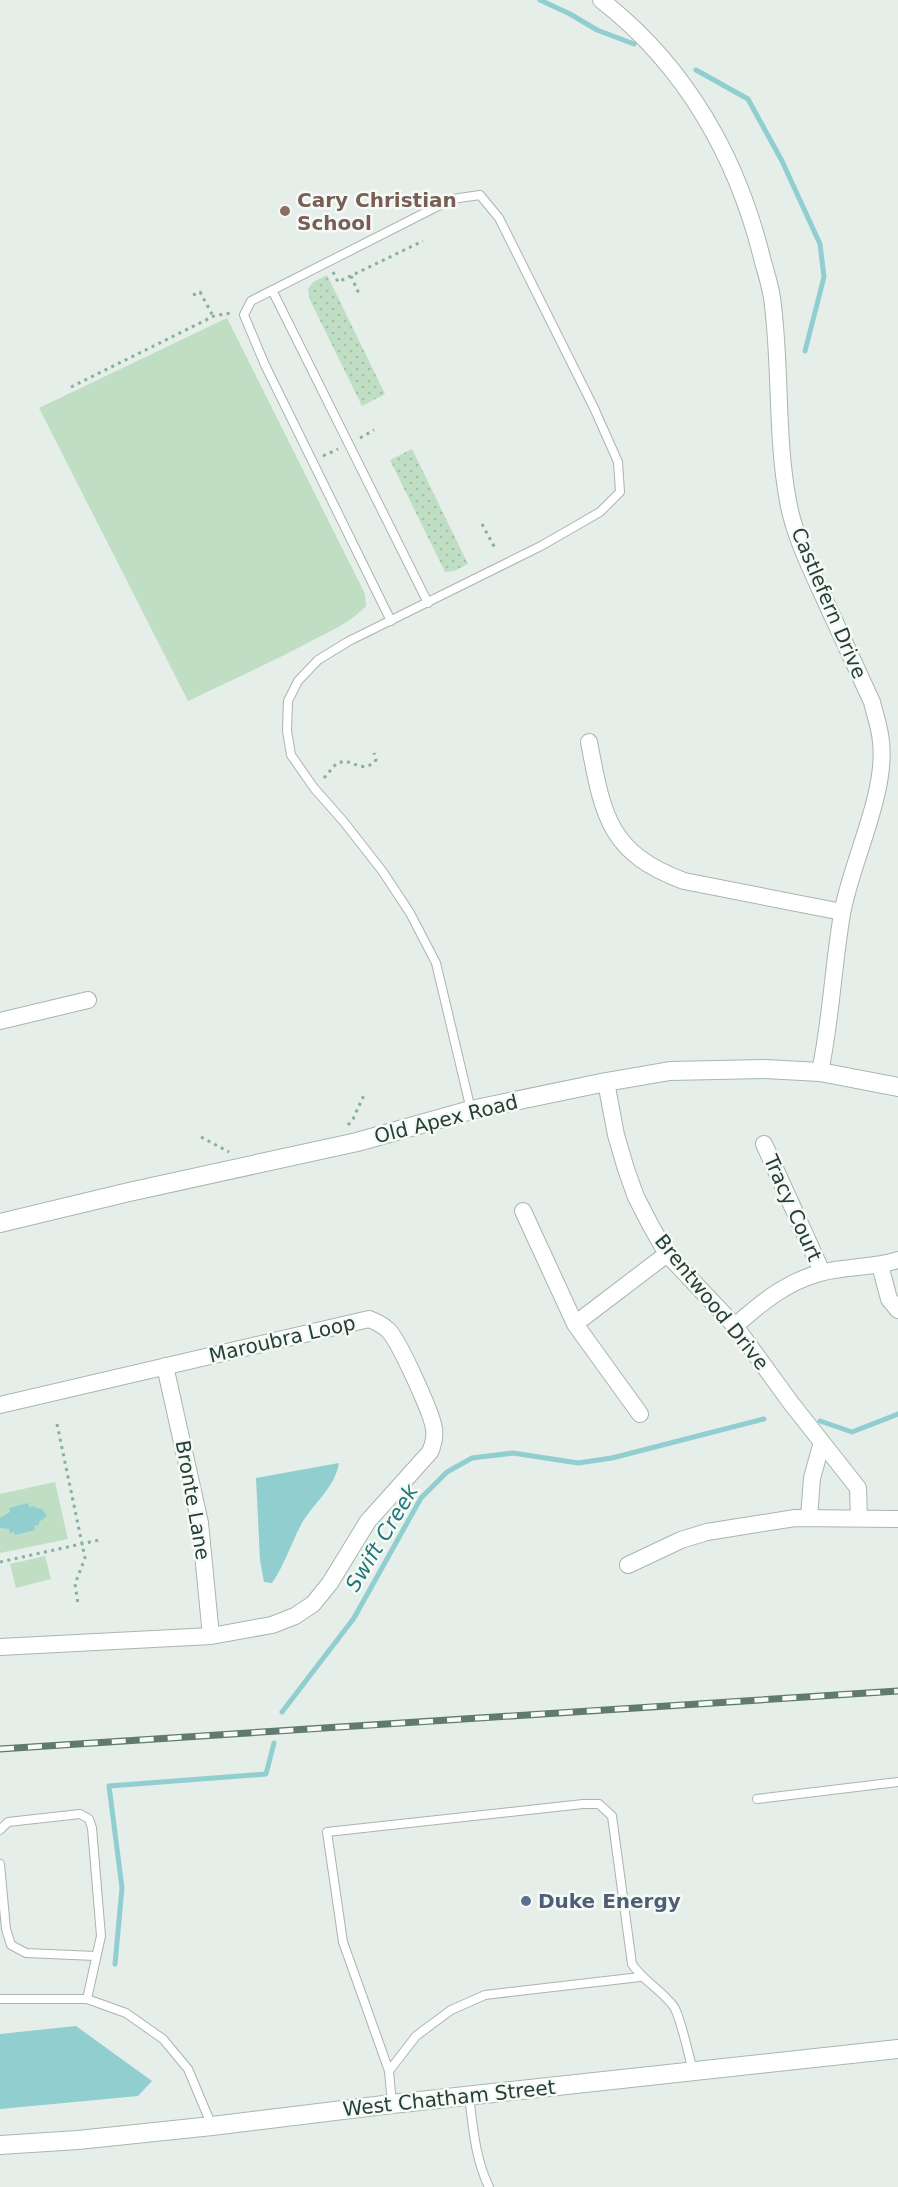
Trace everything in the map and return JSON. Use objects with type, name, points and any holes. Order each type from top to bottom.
[{"type":"main road","name":"Old Apex Road","points":[[0,1223],[357,1142],[471,1110],[670,1071],[765,1069],[820,1072],[898,1087]]},
{"type":"main road","name":"West Chatham Street","points":[[0,2145],[46,2143],[212,2126],[898,2049]]},
{"type":"street","name":"Castlefern Drive","points":[[601,0],[624,18],[671,69],[706,118],[734,170],[754,224],[773,304],[780,379],[782,464],[788,503],[800,546],[872,702],[882,743],[877,789],[842,912],[820,1072]]},
{"type":"street","points":[[589,742],[598,790],[606,817],[630,850],[646,863],[665,874],[684,881],[842,912]]},
{"type":"street","points":[[0,1021],[88,1000]]},
{"type":"street","name":"Brentwood Drive","points":[[606,1082],[616,1135],[626,1169],[636,1197],[667,1254],[735,1326],[858,1488],[859,1519]]},
{"type":"street","name":"Tracy Court","points":[[764,1144],[822,1272]]},
{"type":"street","points":[[523,1211],[575,1324],[640,1414]]},
{"type":"street","points":[[575,1324],[667,1254]]},
{"type":"street","points":[[735,1326],[766,1299],[791,1284],[822,1272],[880,1265],[898,1260]]},
{"type":"street","points":[[880,1265],[889,1299],[898,1310]]},
{"type":"street","name":"Maroubra Loop","points":[[0,1404],[369,1319],[382,1324],[390,1332],[414,1378],[433,1424],[435,1437],[430,1452],[368,1521],[330,1583],[313,1604],[295,1616],[272,1625],[211,1636],[0,1647]]},
{"type":"street","name":"Bronte Lane","points":[[165,1366],[200,1523],[211,1636]]},
{"type":"street","points":[[809,1518],[812,1478],[822,1442]]},
{"type":"street","points":[[628,1565],[681,1540],[707,1532],[795,1518],[898,1519]]},
{"type":"lane","points":[[391,621],[265,365],[244,315],[251,301],[272,290],[452,199],[480,195],[499,218],[594,408],[618,462],[620,492],[600,512],[551,540],[428,603],[391,621],[349,641],[318,660],[298,681],[288,701],[287,731],[291,755],[314,788],[383,872],[410,913],[436,963],[471,1110]]},
{"type":"lane","points":[[272,290],[428,603]]},
{"type":"lane","points":[[756,1799],[898,1782]]},
{"type":"lane","points":[[392,2104],[389,2071],[343,1942],[327,1832],[599,1804],[612,1816],[632,1964],[640,1977],[653,1986],[675,2009],[693,2071]]},
{"type":"lane","points":[[0,1830],[8,1822],[80,1814],[89,1819],[92,1828],[101,1936],[87,1999]]},
{"type":"lane","points":[[0,1864],[6,1929],[11,1945],[26,1953],[95,1956]]},
{"type":"lane","points":[[389,2071],[416,2036],[451,2010],[485,1995],[640,1977]]},
{"type":"lane","points":[[0,1999],[87,1999],[126,2013],[163,2039],[188,2069],[212,2126]]},
{"type":"lane","points":[[469,2096],[476,2153],[481,2172],[489,2187]]},
{"type":"path","points":[[333,272],[338,282],[423,241]]},
{"type":"path","points":[[351,276],[360,296]]},
{"type":"path","points":[[193,295],[200,292],[213,316]]},
{"type":"path","points":[[71,387],[213,316],[233,312]]},
{"type":"path","points":[[359,439],[374,430]]},
{"type":"path","points":[[322,456],[340,448]]},
{"type":"path","points":[[482,524],[496,550]]},
{"type":"path","points":[[324,778],[336,764],[344,761],[361,767],[372,765],[376,760],[374,753]]},
{"type":"path","points":[[348,1126],[364,1095]]},
{"type":"path","points":[[201,1137],[231,1153]]},
{"type":"path","points":[[57,1424],[85,1558],[75,1584],[78,1604]]},
{"type":"path","points":[[0,1562],[99,1540]]},
{"type":"green space","points":[[327,275],[385,394],[362,406],[310,300],[308,289],[313,282]]},
{"type":"green space","points":[[227,318],[365,594],[366,606],[335,629],[188,701],[39,408]]},
{"type":"green space","points":[[412,449],[468,564],[454,571],[445,572],[390,460]]},
{"type":"green space","points":[[55,1482],[68,1539],[0,1553],[0,1494]]},
{"type":"green space","points":[[45,1556],[51,1579],[16,1588],[10,1564]]},
{"type":"water","points":[[339,1463],[329,1487],[302,1523],[277,1576],[272,1583],[264,1582],[260,1560],[256,1478]]},
{"type":"water","points":[[28,1503],[29,1507],[35,1506],[42,1509],[47,1516],[39,1522],[39,1525],[34,1526],[35,1530],[15,1535],[14,1532],[10,1533],[9,1529],[0,1528],[0,1518],[10,1512],[9,1508]]},
{"type":"water","points":[[76,2026],[152,2081],[138,2096],[0,2109],[0,2034]]},
{"type":"waterway","points":[[540,0],[597,30],[634,44]]},
{"type":"waterway","points":[[696,70],[748,99],[782,161],[820,244],[824,277],[805,351]]},
{"type":"waterway","name":"Swift Creek","points":[[820,1421],[852,1432],[898,1414]]},
{"type":"waterway","name":"Swift Creek","points":[[282,1712],[354,1618],[421,1498],[447,1472],[472,1458],[513,1453],[578,1463],[612,1458],[764,1419]]},
{"type":"waterway","name":"Swift Creek","points":[[115,1964],[122,1888],[109,1786],[266,1774],[274,1743]]},
{"type":"railway","points":[[0,1749],[898,1691]]},
{"type":"place","name":"Cary Christian School","points":[[285,211]]},
{"type":"place","name":"Duke Energy","points":[[526,1901]]}]
